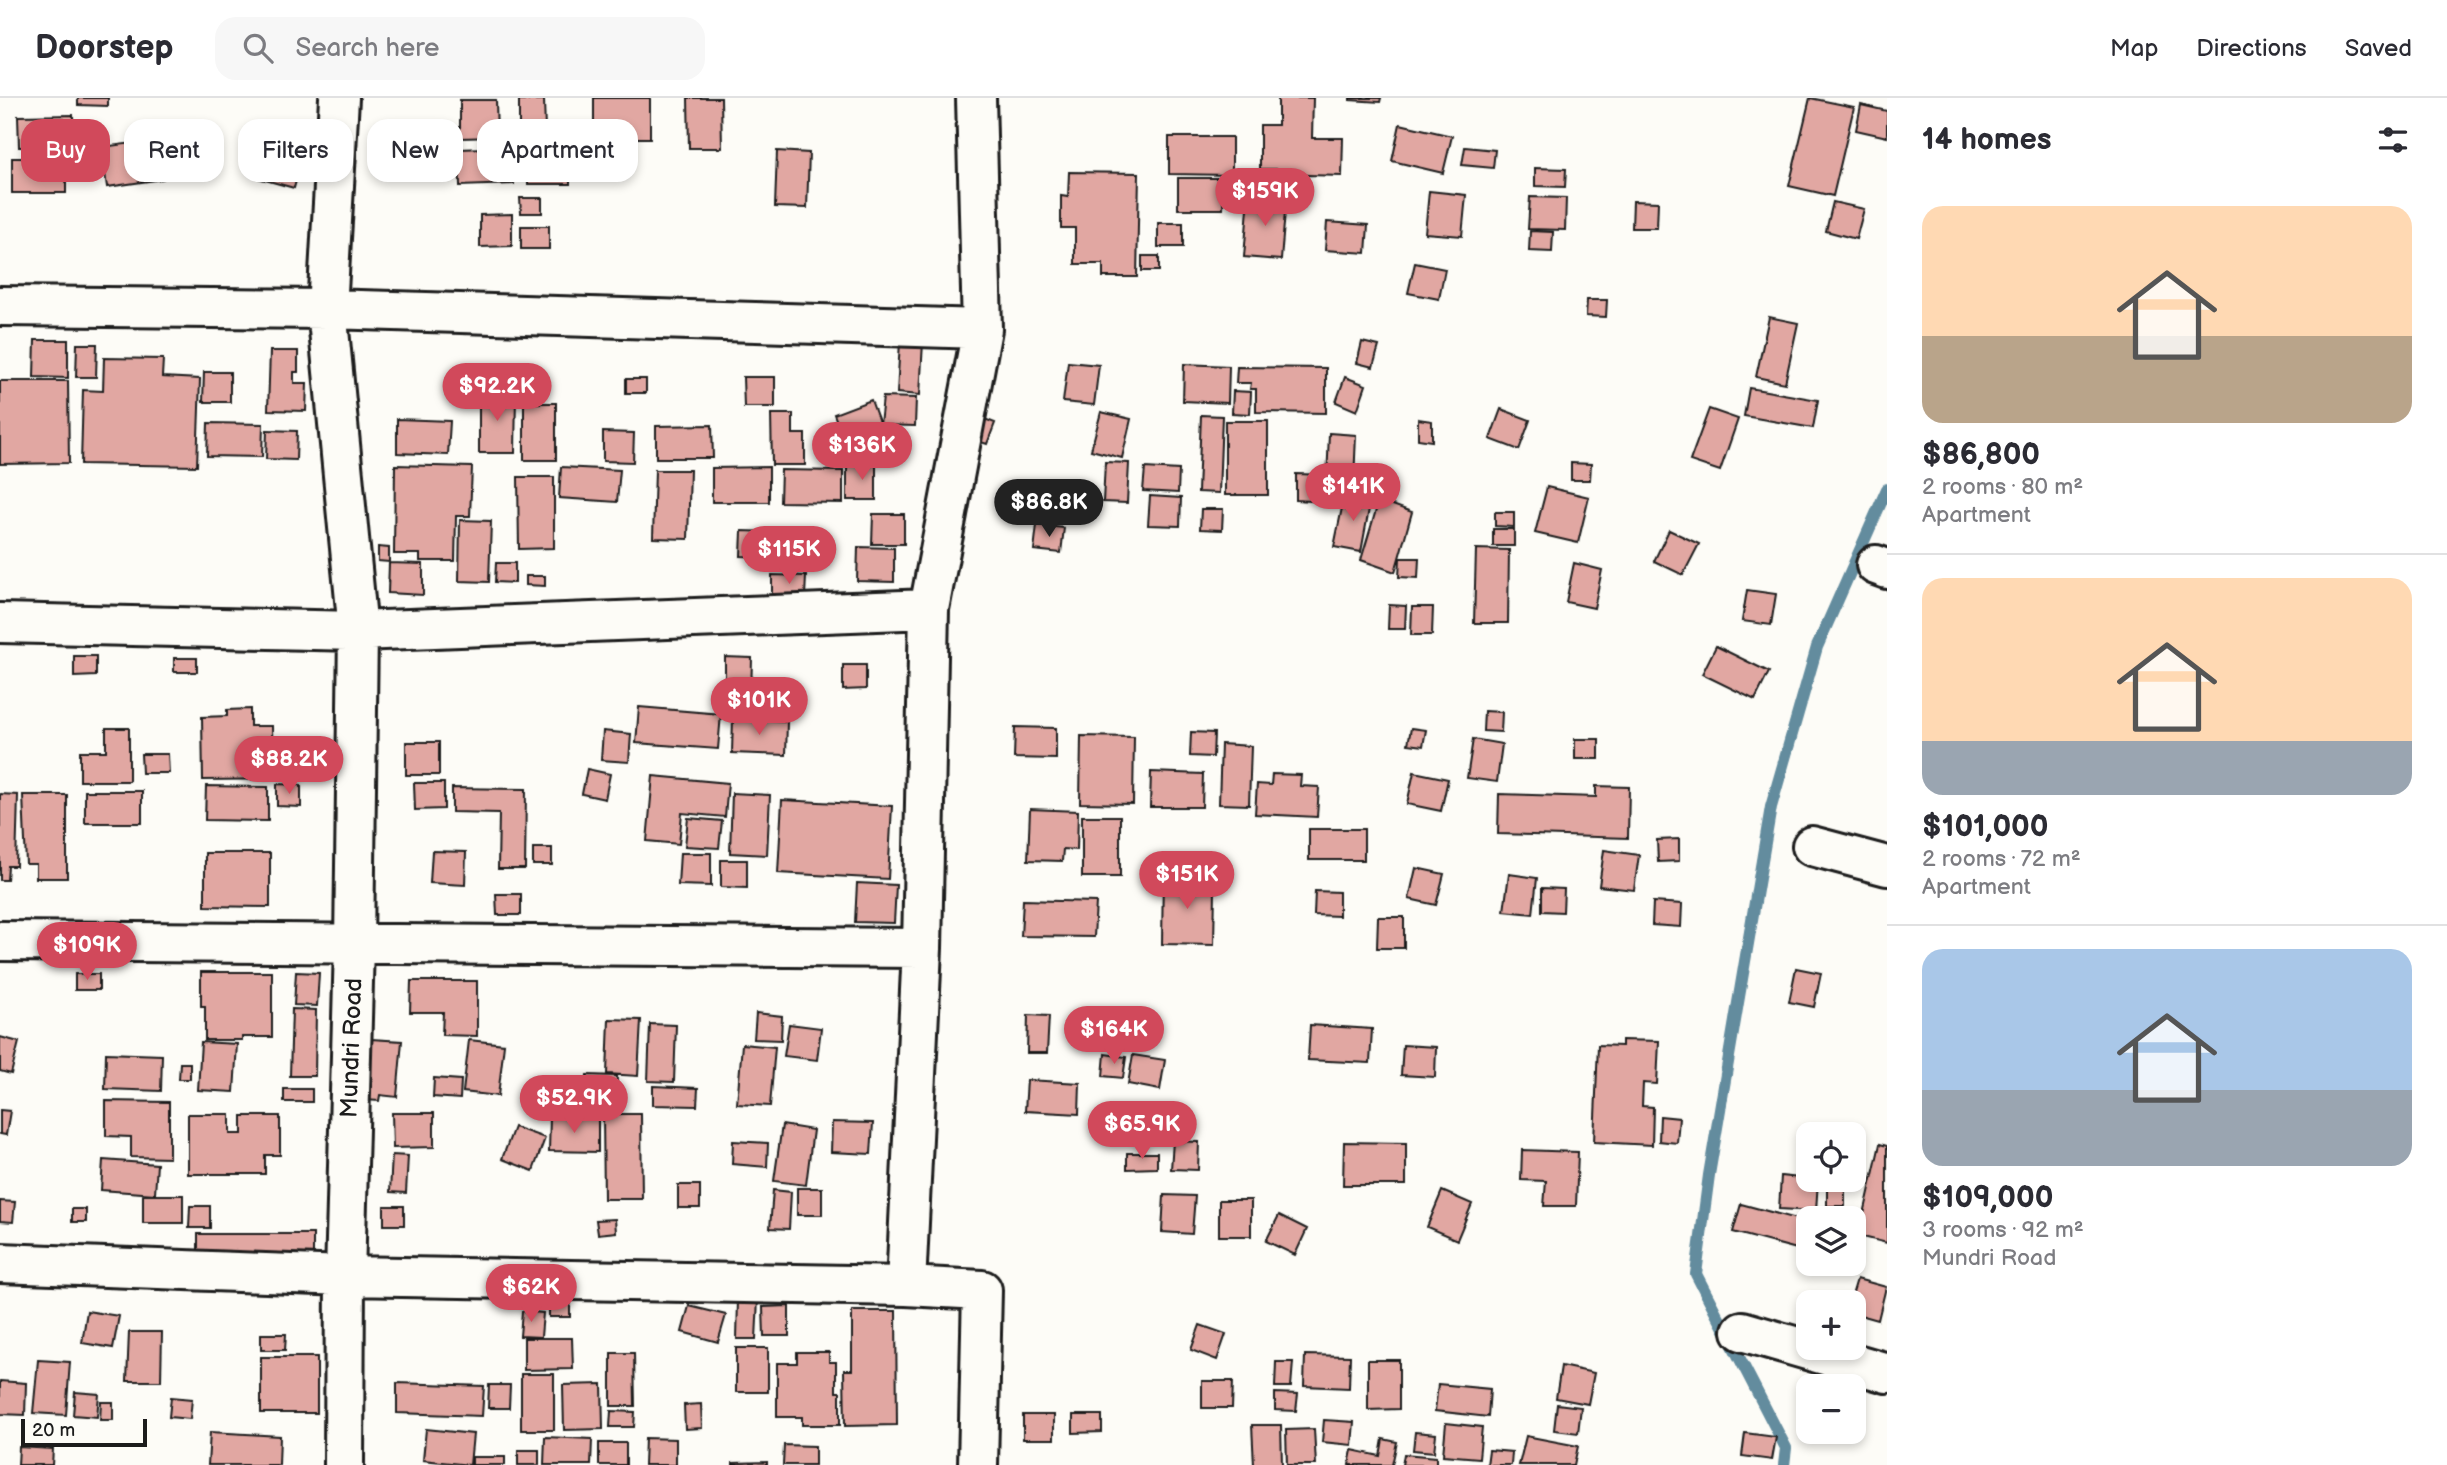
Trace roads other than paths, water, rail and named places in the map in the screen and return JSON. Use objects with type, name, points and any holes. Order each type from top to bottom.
[{"type":"street","name":"Mundri Road","points":[[339,98],[327,309],[358,631],[354,945],[345,1276],[344,1465]]},
{"type":"street","points":[[906,1286],[922,948],[929,609],[982,329],[976,98]]},
{"type":"street","points":[[0,306],[327,309],[982,329]]},
{"type":"street","points":[[0,622],[358,631],[929,609]]},
{"type":"street","points":[[1812,846],[1887,866]]},
{"type":"street","points":[[0,942],[922,948]]},
{"type":"street","points":[[0,1263],[345,1276],[906,1286],[982,1290],[978,1465]]},
{"type":"street","points":[[1742,1331],[1887,1373]]},
{"type":"waterway","points":[[1784,1465],[1786,1448],[1696,1274],[1709,1175],[1771,807],[1817,647],[1887,489]]}]
